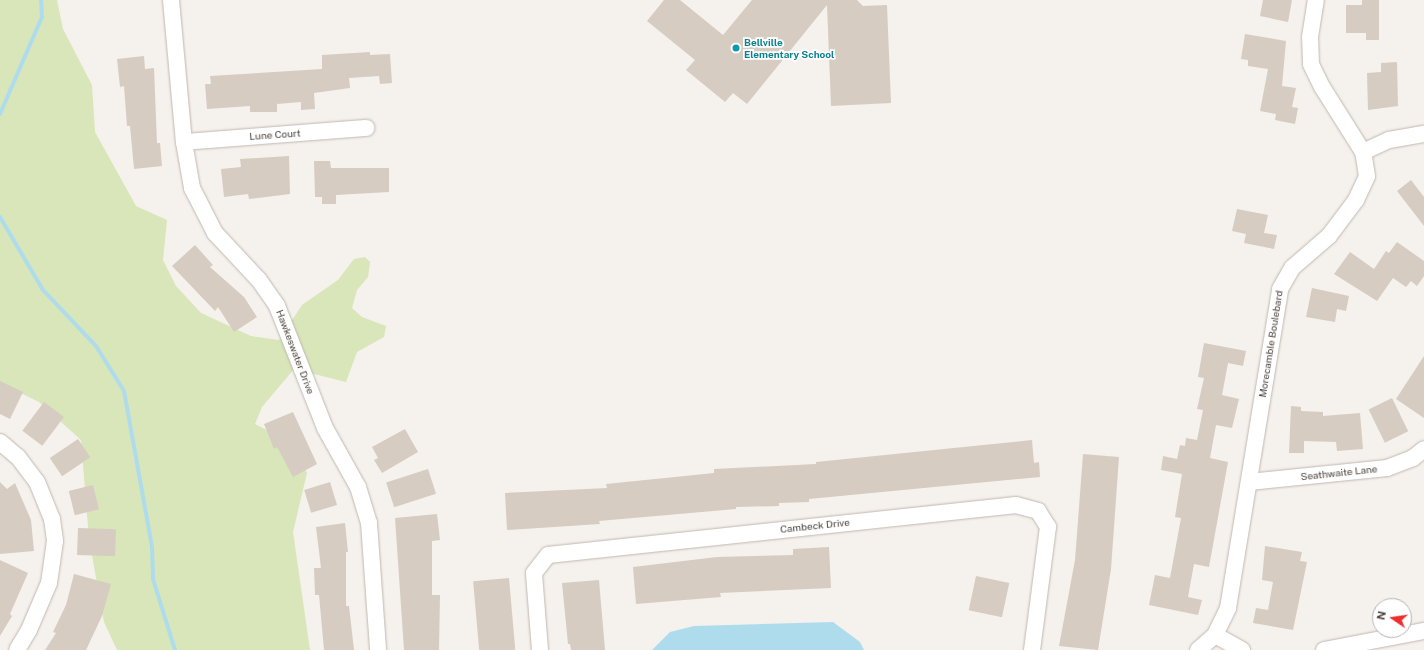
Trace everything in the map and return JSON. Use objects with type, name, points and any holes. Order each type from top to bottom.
[{"type":"street","name":"Hawkeswater Drive","points":[[171,0],[184,142],[192,188],[206,220],[277,306],[325,428],[358,487],[369,523],[378,650]]},
{"type":"street","name":"Morecamble Boulebard","points":[[1198,650],[1215,635],[1228,608],[1250,482],[1280,290],[1292,268],[1329,236],[1356,200],[1367,176],[1364,152],[1322,87],[1311,64],[1310,37],[1316,0]]},
{"type":"street","name":"Lune Court","points":[[184,142],[366,128]]},
{"type":"street","points":[[1364,152],[1389,140],[1424,134]]},
{"type":"street","points":[[0,442],[23,463],[37,482],[52,519],[55,542],[49,583],[29,630],[17,650]]},
{"type":"street","name":"Seathwaite Lane","points":[[1250,482],[1387,468],[1413,458],[1424,449]]},
{"type":"street","name":"Cambeck Drive","points":[[540,650],[534,573],[548,555],[1016,505],[1038,511],[1048,527],[1032,650]]},
{"type":"street","points":[[1324,650],[1424,631]]},
{"type":"street","points":[[1215,635],[1242,650]]},
{"type":"green space","points":[[0,0],[57,0],[63,29],[92,85],[95,132],[136,206],[167,220],[163,260],[176,286],[201,313],[251,336],[279,340],[302,305],[338,280],[354,259],[365,257],[370,262],[368,277],[357,290],[352,308],[362,317],[386,326],[384,337],[357,352],[346,382],[294,369],[262,407],[255,424],[292,443],[307,473],[293,532],[310,650],[117,650],[104,622],[89,539],[81,440],[39,402],[0,383]]},
{"type":"water","points":[[833,622],[860,642],[864,650],[652,650],[670,632],[694,626]]},
{"type":"building","name":"Bellville Elementary School","points":[[664,0],[680,0],[723,35],[752,0],[857,0],[863,6],[887,5],[891,103],[831,106],[827,5],[747,104],[733,93],[725,102],[686,70],[695,60],[647,21]]},
{"type":"building","points":[[1263,0],[1292,0],[1288,22],[1260,16]]},
{"type":"building","points":[[1362,0],[1379,0],[1379,40],[1366,40],[1366,33],[1346,33],[1346,5],[1362,5]]},
{"type":"building","points":[[1245,34],[1286,41],[1282,86],[1296,88],[1292,107],[1298,108],[1295,124],[1275,120],[1276,114],[1260,111],[1268,69],[1248,66],[1248,60],[1241,59]]},
{"type":"building","points":[[370,52],[370,55],[390,54],[392,83],[380,84],[379,76],[349,78],[350,88],[314,93],[315,109],[301,110],[301,102],[277,104],[277,112],[250,112],[250,106],[207,109],[205,84],[211,84],[210,76],[322,69],[322,55]]},
{"type":"building","points":[[144,56],[145,69],[154,68],[157,143],[160,143],[162,166],[134,169],[130,126],[127,126],[124,86],[120,87],[117,59]]},
{"type":"building","points":[[1397,62],[1398,106],[1368,110],[1367,73],[1381,72],[1381,63]]},
{"type":"building","points":[[289,156],[290,194],[249,199],[248,194],[224,197],[221,169],[241,167],[240,159]]},
{"type":"building","points":[[314,161],[330,161],[331,168],[389,168],[389,192],[336,195],[336,204],[322,204],[322,197],[315,197]]},
{"type":"building","points":[[1411,180],[1424,197],[1424,226],[1397,191]]},
{"type":"building","points":[[1237,209],[1268,215],[1264,233],[1277,235],[1274,249],[1244,243],[1246,234],[1232,231]]},
{"type":"building","points":[[1397,242],[1424,261],[1424,276],[1417,286],[1411,281],[1406,287],[1393,278],[1377,301],[1334,274],[1350,252],[1374,269],[1386,251],[1389,253]]},
{"type":"building","points":[[195,245],[213,265],[210,267],[244,297],[257,317],[234,332],[218,307],[215,311],[172,266]]},
{"type":"building","points":[[1312,288],[1349,296],[1346,311],[1337,309],[1335,322],[1306,317]]},
{"type":"building","points":[[1204,343],[1246,351],[1243,366],[1228,363],[1222,395],[1239,399],[1232,428],[1216,425],[1210,458],[1228,462],[1209,567],[1194,564],[1188,597],[1202,600],[1198,615],[1149,605],[1155,575],[1170,578],[1181,518],[1175,517],[1182,474],[1161,470],[1163,456],[1177,459],[1180,445],[1185,446],[1186,438],[1197,440],[1203,410],[1197,409],[1204,378],[1198,377]]},
{"type":"building","points":[[1424,356],[1424,418],[1396,399]]},
{"type":"building","points":[[0,381],[23,392],[10,419],[0,414]]},
{"type":"building","points":[[1392,398],[1408,431],[1385,443],[1369,409]]},
{"type":"building","points":[[44,402],[64,417],[42,446],[22,431]]},
{"type":"building","points":[[1291,406],[1301,407],[1301,411],[1323,412],[1323,416],[1360,413],[1363,449],[1337,451],[1336,442],[1304,441],[1304,453],[1289,453]]},
{"type":"building","points":[[293,412],[317,464],[293,477],[277,447],[274,449],[264,424]]},
{"type":"building","points":[[405,429],[418,452],[382,473],[374,460],[378,458],[372,447]]},
{"type":"building","points":[[78,439],[90,457],[62,476],[50,458]]},
{"type":"building","points":[[1032,440],[1034,463],[1039,462],[1040,477],[809,499],[809,502],[779,503],[779,506],[736,507],[736,509],[599,521],[600,524],[507,530],[505,493],[607,488],[606,484],[714,473],[714,469],[816,464],[816,462]]},
{"type":"building","points":[[1083,454],[1119,457],[1111,569],[1098,650],[1059,646],[1075,560]]},
{"type":"building","points":[[428,469],[436,494],[394,507],[386,483]]},
{"type":"building","points":[[0,482],[7,489],[15,483],[31,520],[34,551],[0,554]]},
{"type":"building","points":[[330,482],[337,505],[311,513],[304,490]]},
{"type":"building","points":[[93,485],[99,509],[75,515],[69,491]]},
{"type":"building","points":[[437,514],[440,540],[432,541],[432,595],[440,595],[439,650],[404,650],[395,518]]},
{"type":"building","points":[[345,523],[348,552],[346,552],[346,606],[349,606],[354,650],[324,650],[319,595],[315,595],[314,568],[321,568],[316,527]]},
{"type":"building","points":[[78,528],[116,529],[115,556],[77,555]]},
{"type":"building","points":[[1265,546],[1302,552],[1300,561],[1307,562],[1293,630],[1253,623],[1256,608],[1268,610],[1273,582],[1262,580]]},
{"type":"building","points":[[829,547],[831,588],[720,593],[721,597],[636,604],[633,567],[717,557],[793,555],[793,549]]},
{"type":"building","points":[[0,560],[28,573],[10,614],[12,616],[0,636]]},
{"type":"building","points":[[74,574],[111,584],[102,616],[86,650],[45,650],[56,633],[53,632],[66,605]]},
{"type":"building","points":[[976,576],[1009,583],[1002,617],[969,610]]},
{"type":"building","points":[[509,578],[515,650],[479,650],[473,581]]},
{"type":"building","points":[[599,580],[605,650],[571,650],[570,644],[568,644],[562,583]]},
{"type":"waterway","points":[[0,114],[42,17],[41,0]]},
{"type":"waterway","points":[[0,217],[43,290],[96,346],[124,391],[152,547],[153,579],[175,650]]},
{"type":"place","name":"Bellville Elementary School","points":[[736,48]]}]
